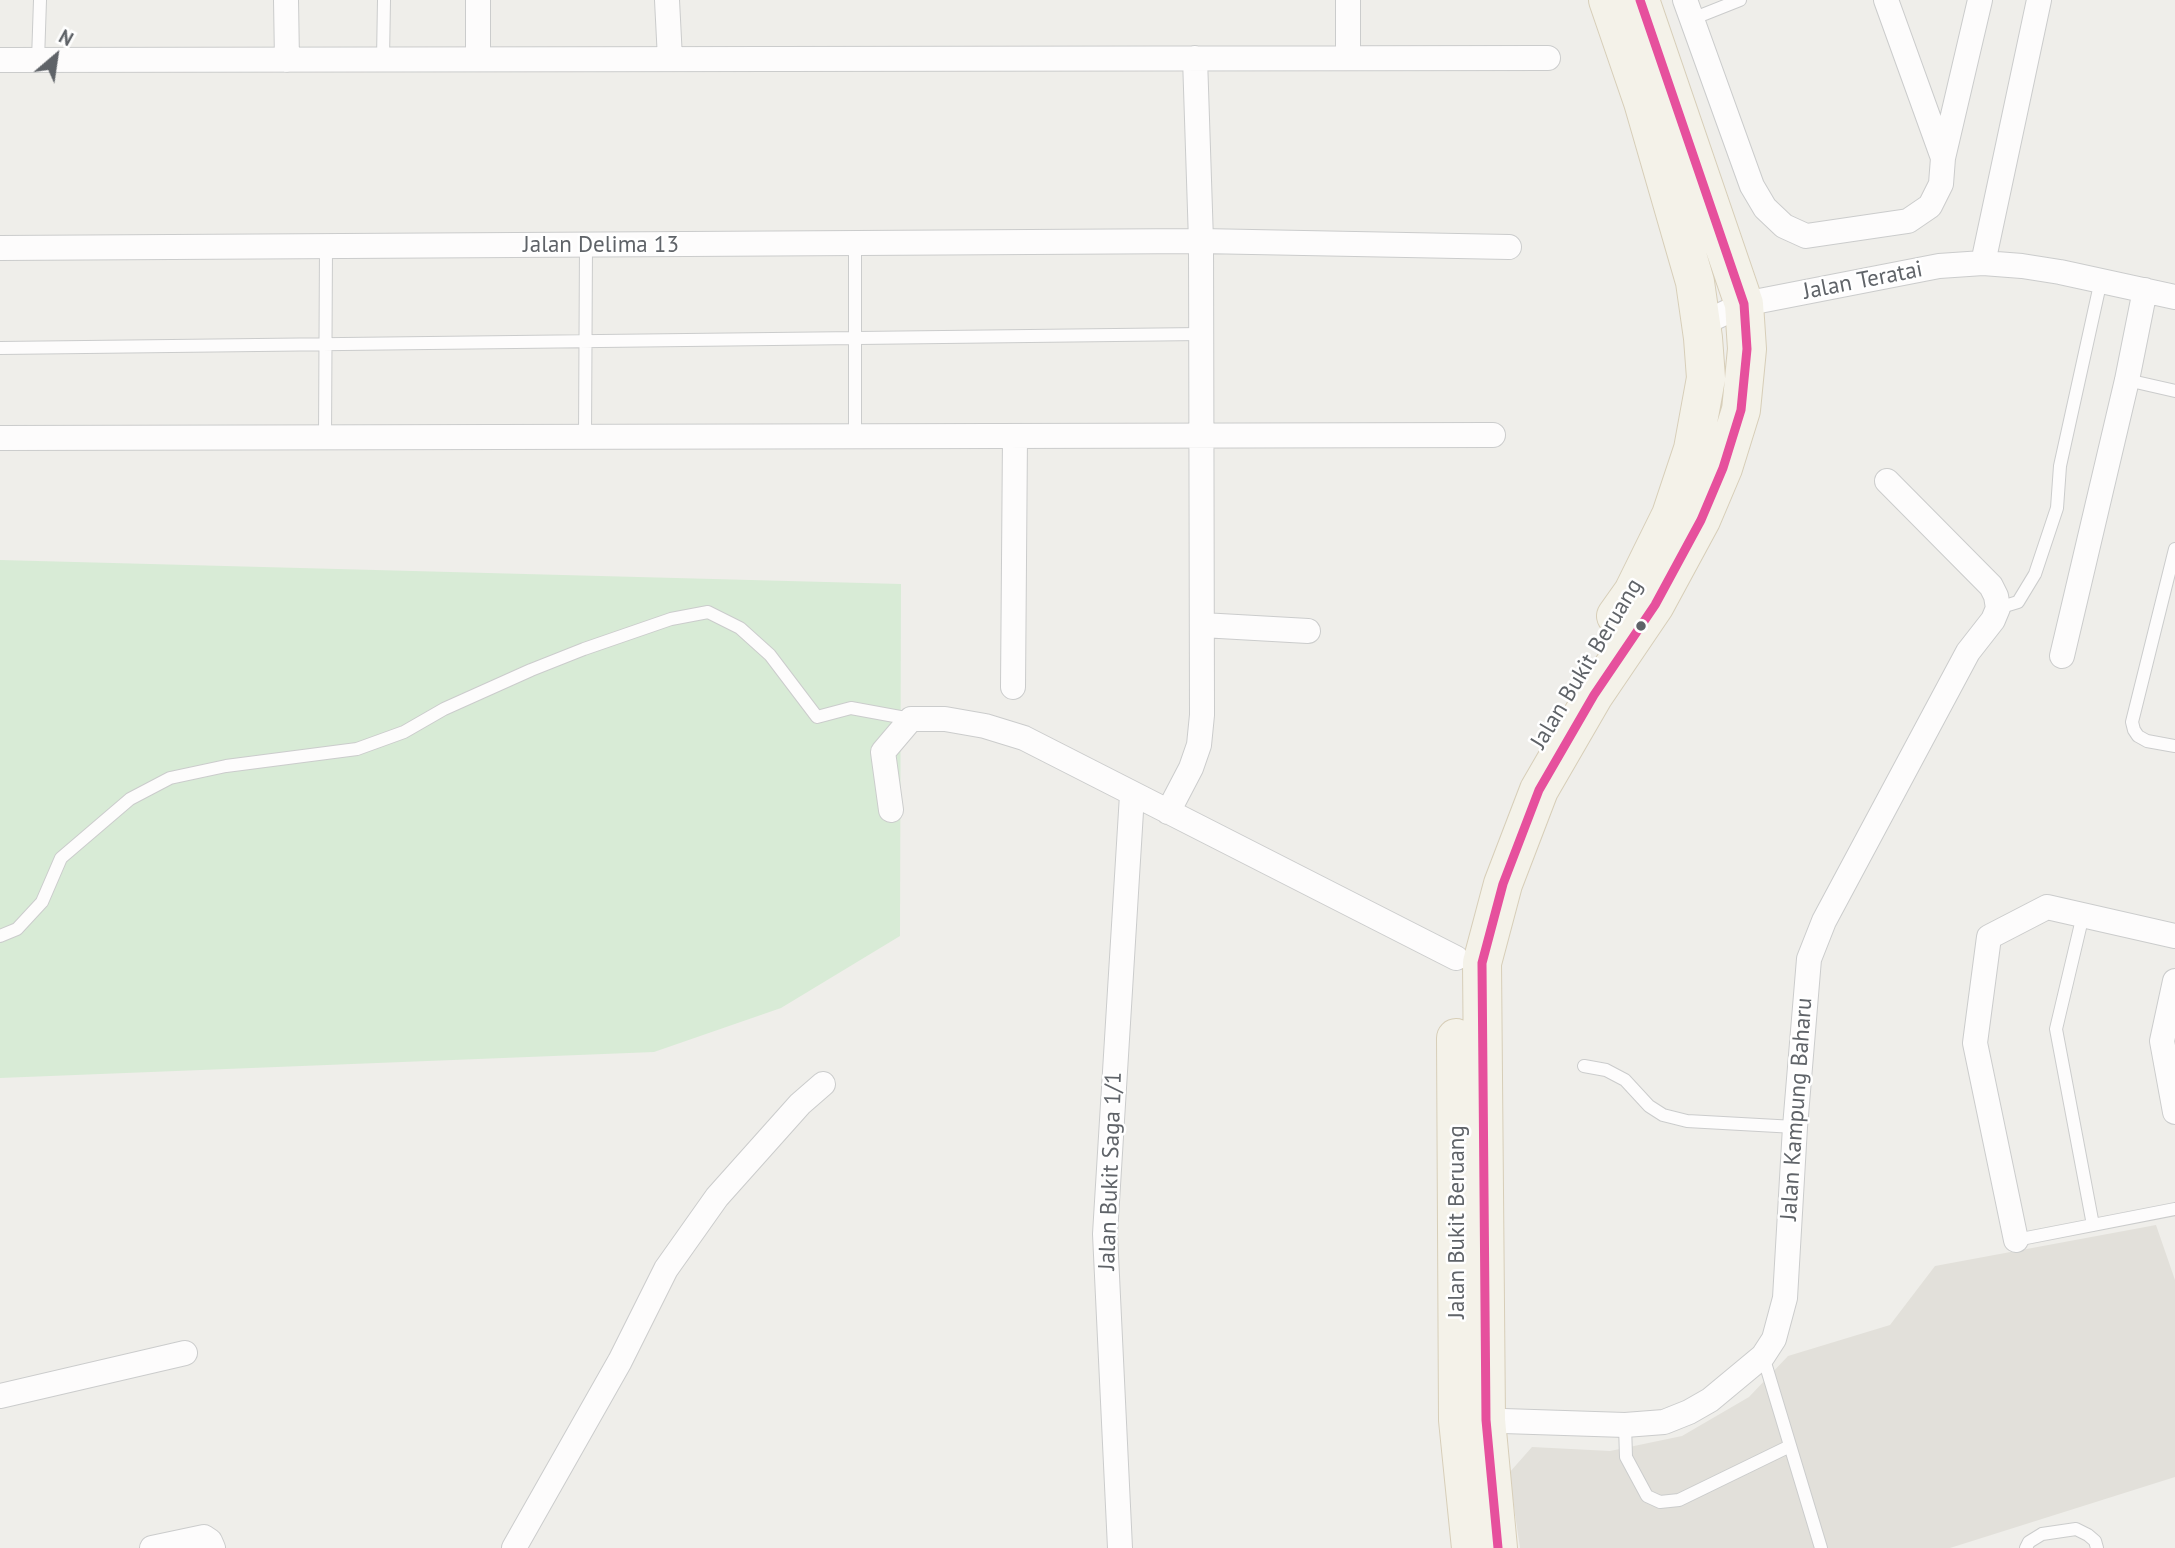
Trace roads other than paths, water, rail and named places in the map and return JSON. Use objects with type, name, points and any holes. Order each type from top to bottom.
[{"type":"main road","name":"Jalan Bukit Beruang","points":[[1498,1548],[1472,1420],[1457,958],[1482,874],[1520,776],[1571,683],[1633,592],[1671,515],[1693,449],[1706,378],[1695,282],[1643,103],[1608,0]]},
{"type":"main road","name":"Jalan Bukit Beruang","points":[[1471,1548],[1482,963],[1503,884],[1539,790],[1594,695],[1655,605],[1701,520],[1723,468],[1741,410],[1747,349],[1744,304],[1640,0]]},
{"type":"street","points":[[286,0],[287,60]]},
{"type":"street","points":[[478,0],[478,59]]},
{"type":"street","points":[[667,0],[670,59]]},
{"type":"street","points":[[1348,0],[1348,58]]},
{"type":"street","points":[[1886,0],[1943,158]]},
{"type":"street","points":[[1688,10],[1752,186],[1765,208],[1784,226],[1806,236],[1908,221],[1930,206],[1941,184],[1943,158],[1980,0]]},
{"type":"street","points":[[1983,263],[2039,0]]},
{"type":"street","points":[[1168,812],[1191,768],[1199,745],[1202,715],[1201,241],[1195,58]]},
{"type":"street","points":[[0,60],[1548,58]]},
{"type":"street","name":"Jalan Delima 13","points":[[0,248],[1201,241],[1509,247]]},
{"type":"street","name":"Jalan Teratai","points":[[1744,304],[1939,266],[1983,263],[2022,266],[2175,297]]},
{"type":"street","points":[[1695,282],[1714,301],[1744,304]]},
{"type":"street","points":[[2062,656],[2127,380],[2145,290]]},
{"type":"street","points":[[1703,338],[1712,319],[1744,304]]},
{"type":"street","points":[[0,438],[1493,435]]},
{"type":"street","points":[[1013,687],[1016,436]]},
{"type":"street","points":[[1887,481],[1991,586],[1998,608]]},
{"type":"street","name":"Jalan Kampung Baharu","points":[[1472,1420],[1625,1425],[1664,1422],[1710,1400],[1763,1356],[1774,1339],[1786,1298],[1806,981],[1815,939],[1968,652],[1993,620],[1998,608]]},
{"type":"street","points":[[1202,625],[1308,631]]},
{"type":"street","points":[[891,810],[883,752],[911,719],[945,719],[985,726],[1024,738],[1457,958]]},
{"type":"street","name":"Jalan Bukit Saga 1/1","points":[[1120,1548],[1105,1234],[1132,795]]},
{"type":"street","points":[[2016,1240],[1975,1044],[1989,937],[2047,907],[2175,936]]},
{"type":"street","points":[[2175,981],[2162,1041],[2175,1112]]},
{"type":"street","points":[[514,1548],[620,1361],[666,1269],[717,1197],[800,1104],[823,1084]]},
{"type":"street","points":[[0,1395],[185,1353]]},
{"type":"street","points":[[152,1548],[204,1537],[214,1548]]},
{"type":"lane","points":[[38,60],[40,0]]},
{"type":"lane","points":[[383,60],[384,0]]},
{"type":"lane","points":[[1688,10],[1740,0]]},
{"type":"lane","points":[[855,243],[855,436]]},
{"type":"lane","points":[[585,437],[586,245]]},
{"type":"lane","points":[[325,437],[326,247]]},
{"type":"lane","points":[[1998,608],[2018,602],[2035,575],[2057,508],[2060,466],[2101,280]]},
{"type":"lane","points":[[0,348],[1201,334]]},
{"type":"lane","points":[[2127,380],[2175,391]]},
{"type":"lane","points":[[2175,549],[2132,722],[2138,736],[2147,741],[2175,746]]},
{"type":"lane","points":[[0,936],[16,929],[42,902],[61,858],[130,799],[170,778],[226,766],[357,750],[404,732],[444,709],[531,670],[671,619],[708,612],[740,628],[770,655],[817,717],[851,708],[911,719]]},
{"type":"lane","points":[[2083,915],[2056,1029],[2093,1225]]},
{"type":"lane","points":[[1584,1066],[1606,1070],[1625,1080],[1649,1106],[1663,1115],[1687,1121],[1795,1127]]},
{"type":"lane","points":[[2016,1240],[2175,1209]]},
{"type":"lane","points":[[1763,1356],[1821,1548]]},
{"type":"lane","points":[[1625,1425],[1626,1457],[1631,1468],[1647,1496],[1660,1502],[1679,1500],[1790,1446]]},
{"type":"lane","points":[[2026,1548],[2029,1542],[2042,1534],[2076,1530],[2095,1541],[2096,1548]]}]
